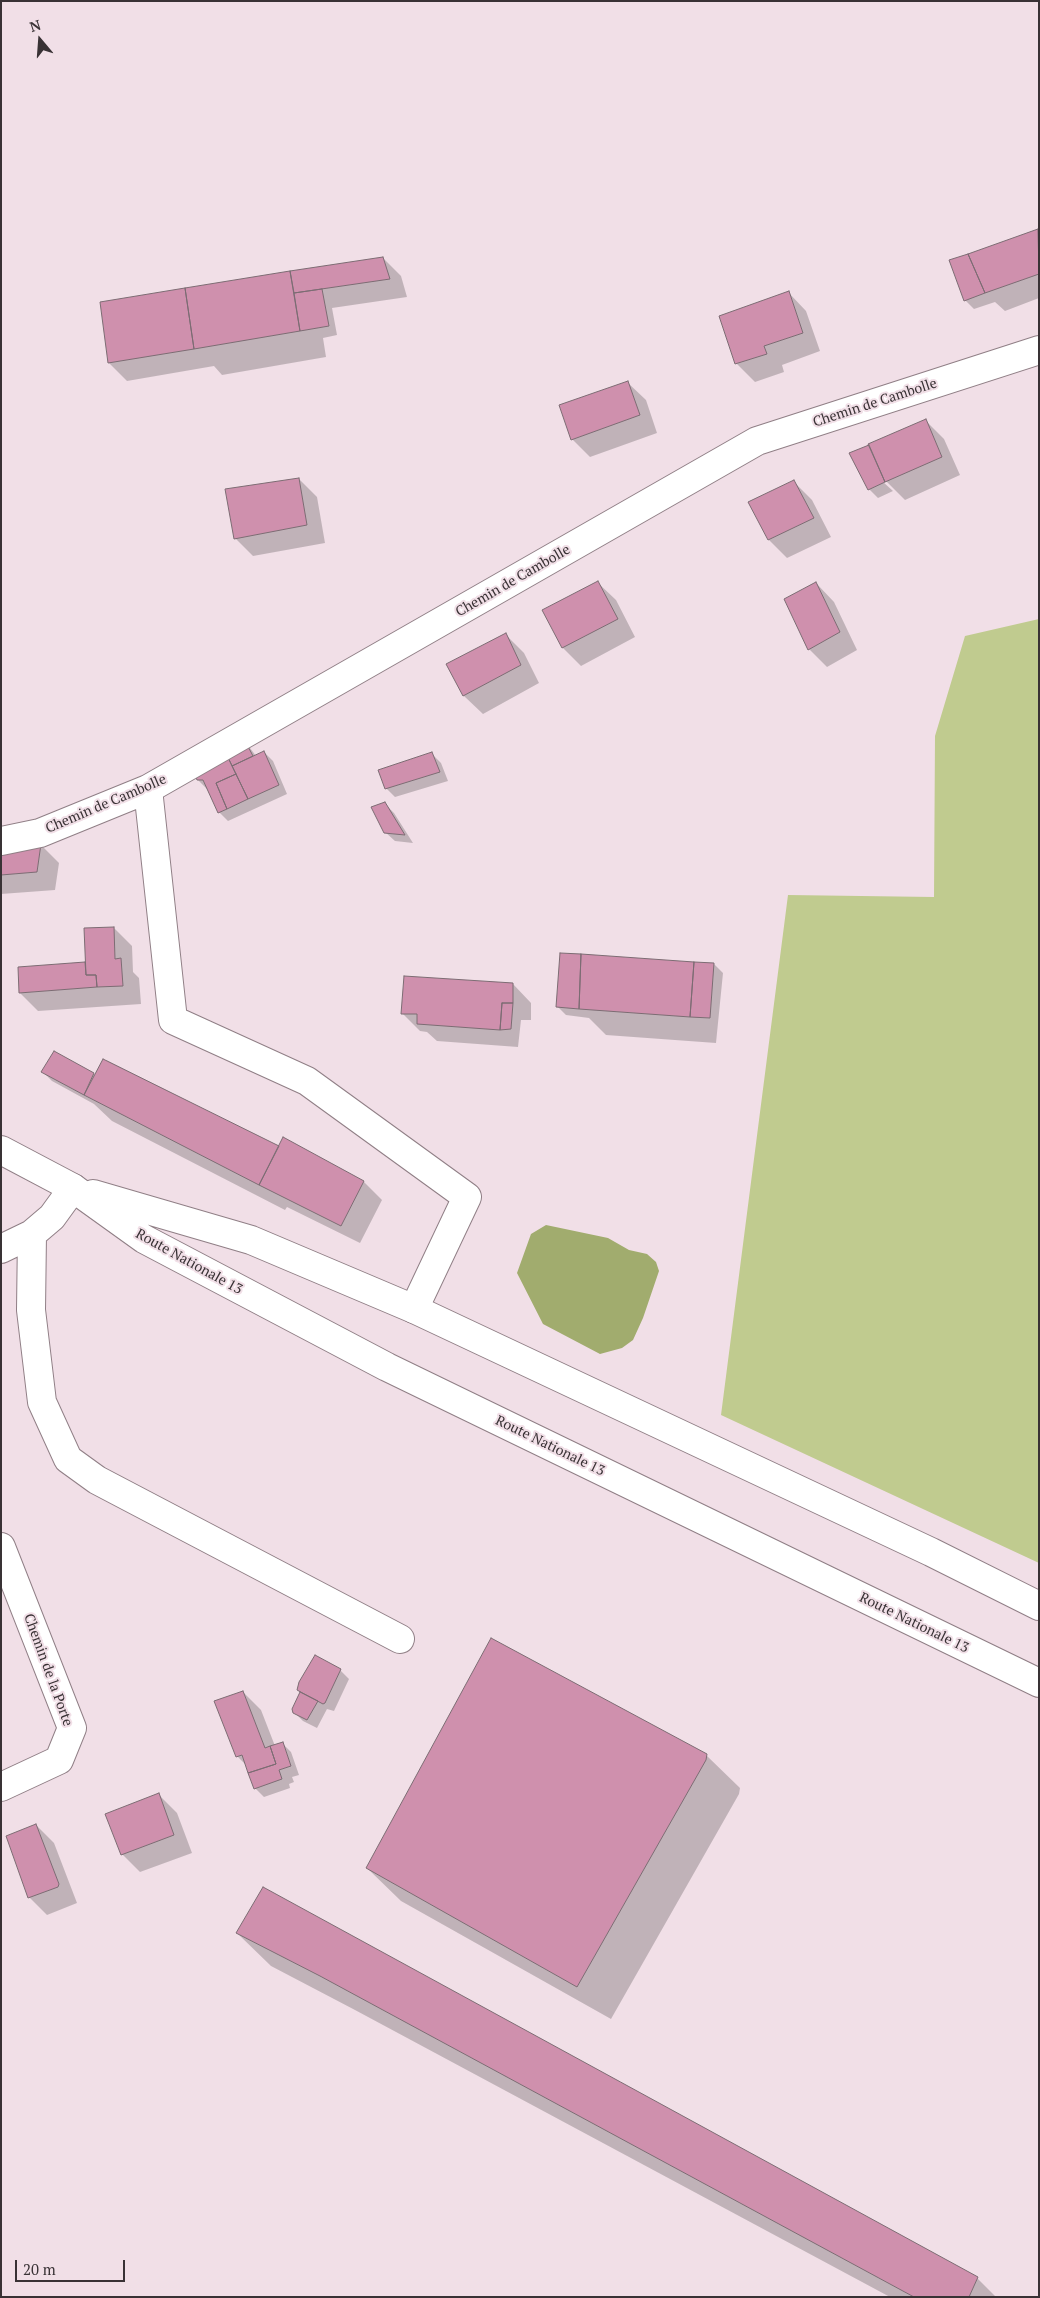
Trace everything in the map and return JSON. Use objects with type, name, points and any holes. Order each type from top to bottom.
[{"type":"main road","name":"Chemin de Cambolle","points":[[1,841],[40,833],[148,790],[757,442],[1039,350]]},
{"type":"main road","points":[[148,790],[174,1020],[307,1081],[467,1197],[414,1309]]},
{"type":"main road","name":"Route Nationale 13","points":[[1,1150],[73,1188],[144,1239],[387,1367],[1039,1683]]},
{"type":"main road","points":[[1,1249],[32,1234],[52,1217],[73,1188]]},
{"type":"main road","name":"Route Nationale 13","points":[[73,1188],[251,1240],[414,1309],[931,1552],[1039,1606]]},
{"type":"main road","points":[[32,1234],[31,1310],[42,1402],[68,1459],[97,1480],[400,1639]]},
{"type":"main road","name":"Chemin de la Porte","points":[[1,1547],[72,1728],[59,1760],[1,1787]]},
{"type":"shaded area","points":[[1039,619],[1039,1563],[721,1415],[788,895],[934,897],[935,736],[965,636]]},
{"type":"shaded area","points":[[546,1225],[608,1238],[629,1250],[647,1254],[656,1262],[659,1271],[643,1318],[633,1340],[622,1348],[600,1354],[543,1324],[517,1273],[531,1234]]},
{"type":"building","points":[[1038,229],[1039,274],[985,293],[968,254]]},
{"type":"building","points":[[968,254],[985,293],[964,301],[949,260]]},
{"type":"building","points":[[383,257],[390,279],[294,293],[290,271]]},
{"type":"building","points":[[290,271],[300,331],[194,349],[185,288]]},
{"type":"building","points":[[185,288],[194,349],[108,363],[100,302]]},
{"type":"building","points":[[322,289],[329,326],[300,331],[294,293]]},
{"type":"building","points":[[789,291],[803,333],[764,346],[767,354],[735,364],[719,316]]},
{"type":"building","points":[[628,381],[640,415],[571,440],[559,405]]},
{"type":"building","points":[[926,419],[942,457],[885,482],[868,444]]},
{"type":"building","points":[[869,445],[885,482],[868,490],[849,453]]},
{"type":"building","points":[[299,478],[307,525],[234,539],[225,489]]},
{"type":"building","points":[[794,480],[814,518],[768,540],[748,502]]},
{"type":"building","points":[[598,581],[618,619],[562,648],[542,610]]},
{"type":"building","points":[[816,582],[840,632],[808,650],[784,599]]},
{"type":"building","points":[[506,633],[521,665],[463,696],[446,664]]},
{"type":"building","points":[[244,739],[253,756],[232,766],[223,747]]},
{"type":"building","points":[[223,747],[236,774],[216,783],[227,809],[218,813],[203,780],[197,780],[190,763]]},
{"type":"building","points":[[264,751],[279,785],[248,799],[232,766]]},
{"type":"building","points":[[432,752],[440,772],[385,789],[378,770]]},
{"type":"building","points":[[236,774],[248,799],[227,809],[216,783]]},
{"type":"building","points":[[385,802],[405,835],[384,833],[371,807]]},
{"type":"building","points":[[41,844],[37,872],[1,875],[1,846]]},
{"type":"building","points":[[114,927],[115,959],[121,958],[123,986],[97,987],[96,975],[86,975],[84,928]]},
{"type":"building","points":[[560,953],[581,954],[579,1009],[556,1007]]},
{"type":"building","points":[[581,954],[694,962],[690,1017],[579,1009]]},
{"type":"building","points":[[85,962],[86,975],[96,975],[97,987],[19,993],[18,967]]},
{"type":"building","points":[[694,962],[714,963],[710,1018],[690,1017]]},
{"type":"building","points":[[404,976],[513,983],[513,1003],[502,1003],[500,1030],[417,1024],[417,1014],[401,1014]]},
{"type":"building","points":[[502,1003],[513,1003],[511,1029],[500,1030]]},
{"type":"building","points":[[54,1051],[94,1073],[84,1095],[41,1072]]},
{"type":"building","points":[[103,1059],[279,1146],[259,1185],[84,1095]]},
{"type":"building","points":[[283,1137],[364,1181],[341,1226],[259,1185]]},
{"type":"building","points":[[491,1638],[707,1754],[706,1760],[577,1987],[366,1868]]},
{"type":"building","points":[[315,1655],[341,1669],[323,1704],[297,1690],[299,1682]]},
{"type":"building","points":[[243,1691],[265,1748],[270,1746],[276,1764],[248,1773],[242,1755],[236,1757],[214,1701]]},
{"type":"building","points":[[300,1692],[318,1701],[307,1720],[293,1713],[292,1709]]},
{"type":"building","points":[[283,1742],[291,1766],[279,1770],[282,1779],[254,1789],[248,1773],[276,1764],[270,1746]]},
{"type":"building","points":[[159,1793],[174,1835],[121,1855],[105,1814]]},
{"type":"building","points":[[36,1824],[59,1884],[58,1887],[28,1898],[6,1836]]},
{"type":"building","points":[[263,1887],[978,2277],[969,2297],[914,2297],[320,1976],[236,1933]]}]
